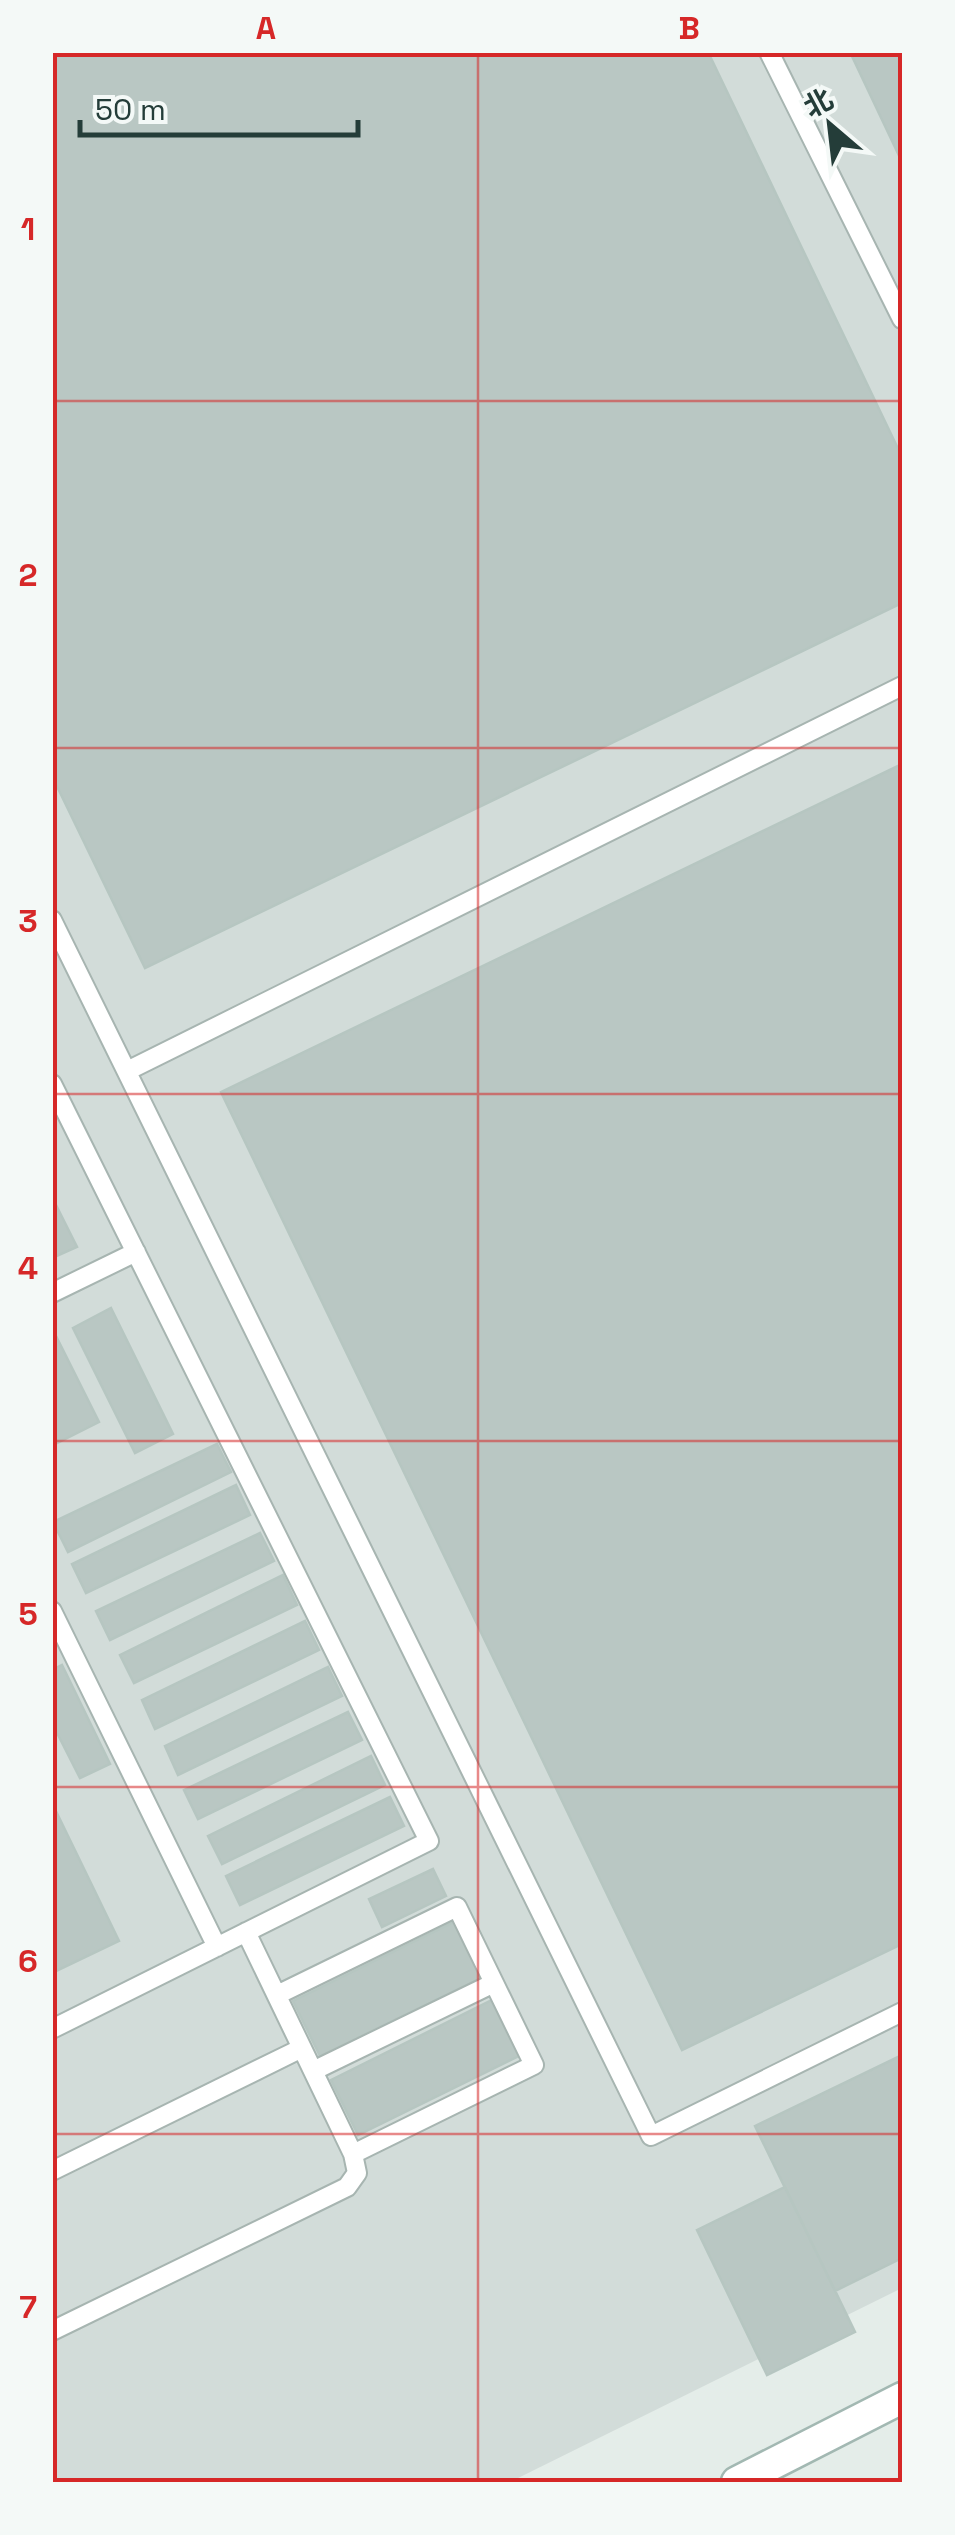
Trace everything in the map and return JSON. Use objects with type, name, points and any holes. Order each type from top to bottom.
[{"type":"main road","points":[[737,2482],[902,2398]]},
{"type":"lane","points":[[769,52],[902,319]]},
{"type":"lane","points":[[127,1072],[902,686]]},
{"type":"lane","points":[[52,920],[651,2136],[902,2012]]},
{"type":"lane","points":[[52,1084],[429,1842],[52,2029]]},
{"type":"lane","points":[[52,1293],[136,1252]]},
{"type":"lane","points":[[52,1611],[217,1947]]},
{"type":"lane","points":[[277,1995],[457,1907],[534,2065],[353,2154]]},
{"type":"lane","points":[[52,2331],[347,2186],[357,2174],[353,2154],[246,1932]]},
{"type":"lane","points":[[313,2071],[494,1984]]},
{"type":"lane","points":[[52,2171],[302,2048]]},
{"type":"shaded area","points":[[52,53],[902,53],[902,2288],[510,2482],[53,2482]]},
{"type":"building","points":[[52,52],[708,52],[902,457],[902,603],[145,968],[52,776]]},
{"type":"building","points":[[850,52],[902,52],[902,162]]},
{"type":"building","points":[[902,764],[902,1944],[682,2050],[221,1092]]},
{"type":"building","points":[[52,1197],[77,1247],[52,1258]]},
{"type":"building","points":[[111,1308],[173,1434],[135,1453],[73,1328]]},
{"type":"building","points":[[54,1332],[99,1422],[55,1444],[52,1438]]},
{"type":"building","points":[[217,1444],[231,1472],[68,1552],[53,1522]]},
{"type":"building","points":[[236,1485],[250,1515],[86,1593],[72,1564]]},
{"type":"building","points":[[260,1533],[274,1561],[110,1640],[96,1611]]},
{"type":"building","points":[[283,1575],[297,1605],[134,1683],[120,1655]]},
{"type":"building","points":[[305,1621],[319,1650],[155,1729],[142,1700]]},
{"type":"building","points":[[62,1665],[110,1764],[80,1778],[52,1723],[52,1670]]},
{"type":"building","points":[[328,1667],[342,1696],[178,1775],[165,1746]]},
{"type":"building","points":[[348,1712],[362,1740],[198,1819],[184,1790]]},
{"type":"building","points":[[371,1756],[385,1785],[222,1864],[208,1836]]},
{"type":"building","points":[[390,1797],[404,1826],[240,1905],[226,1876]]},
{"type":"building","points":[[52,1803],[119,1941],[52,1973]]},
{"type":"building","points":[[433,1869],[446,1896],[382,1927],[369,1899]]},
{"type":"building","points":[[456,1921],[483,1977],[320,2056],[293,2001]]},
{"type":"building","points":[[494,1999],[521,2055],[358,2135],[331,2080]]},
{"type":"building","points":[[902,2055],[902,2258],[835,2291],[755,2126]]},
{"type":"building","points":[[785,2187],[855,2332],[767,2375],[697,2230]]}]
